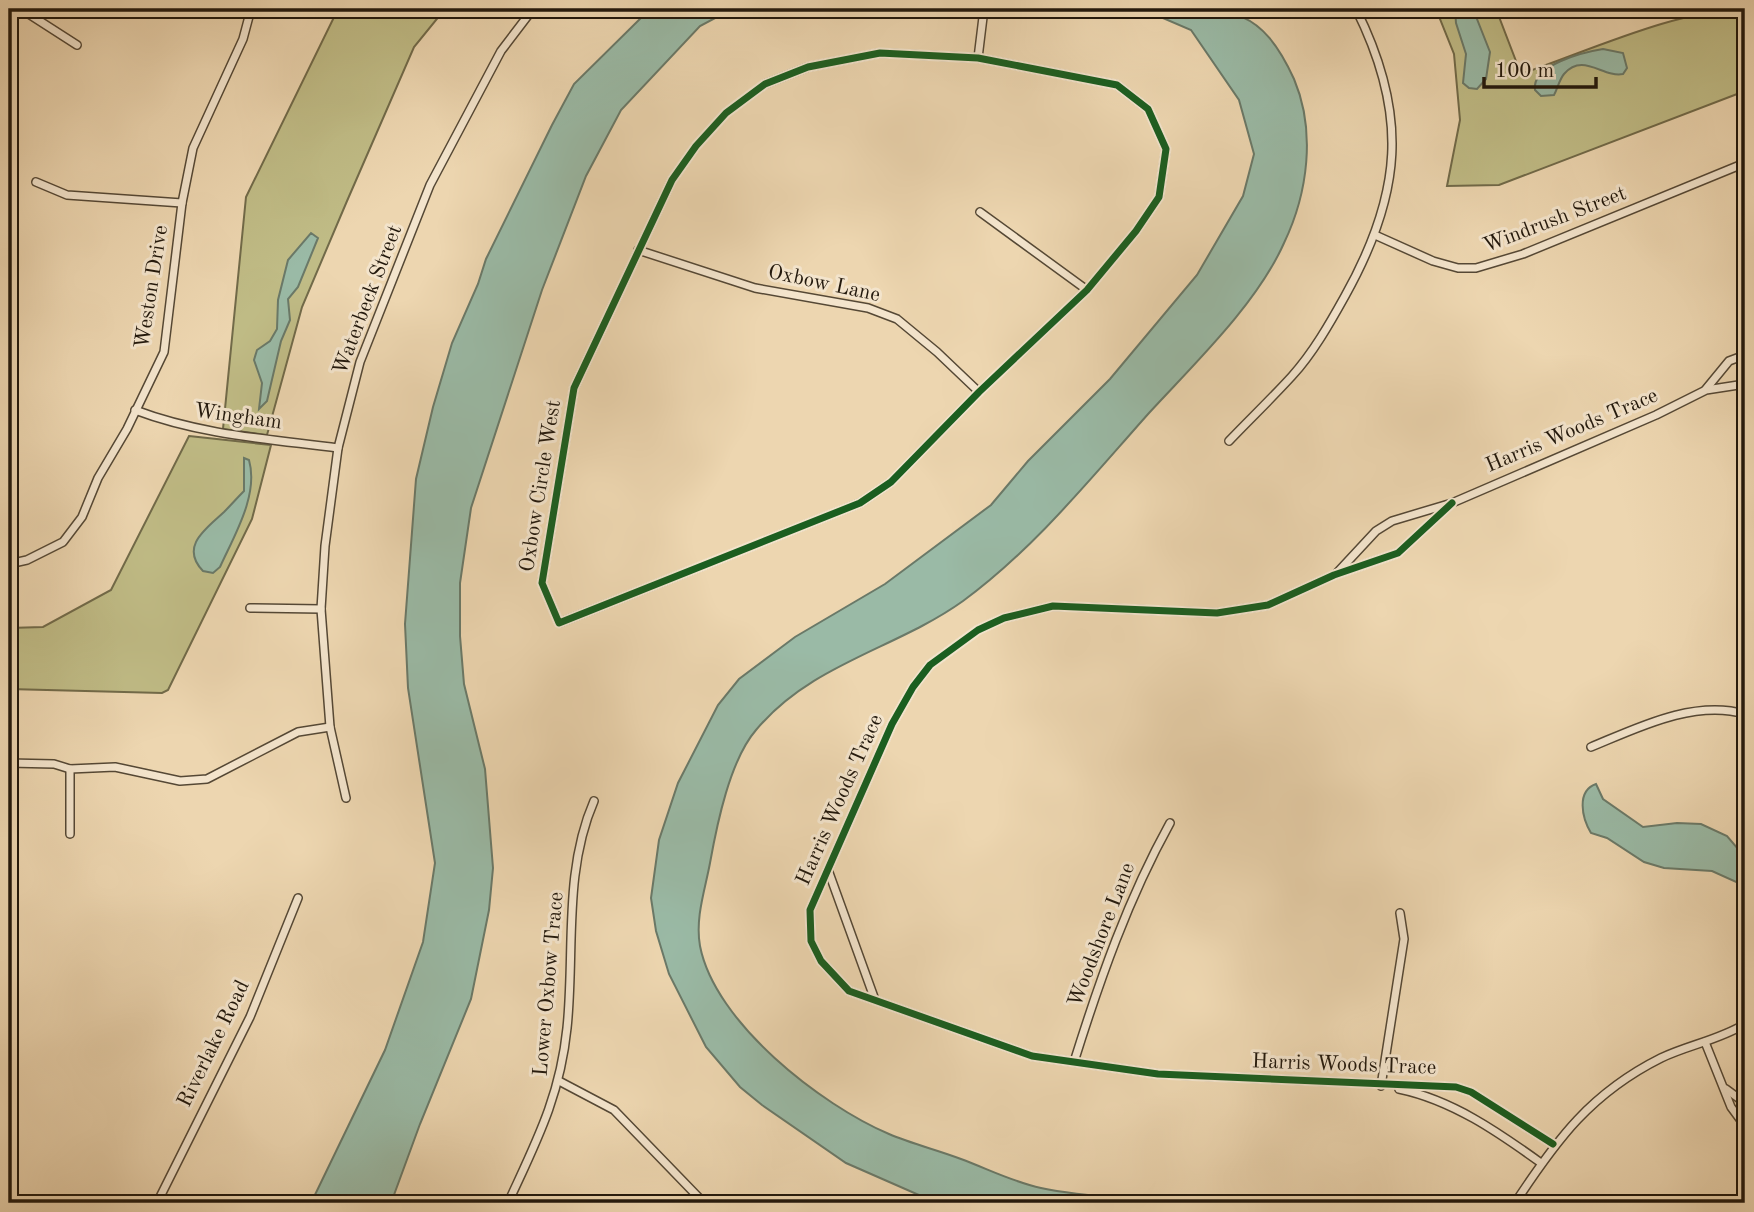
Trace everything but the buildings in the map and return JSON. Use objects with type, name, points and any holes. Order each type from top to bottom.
[{"type":"street","points":[[21,9],[77,45]]},
{"type":"street","name":"Weston Drive","points":[[9,564],[27,561],[63,542],[82,517],[98,478],[164,352],[182,203],[193,148],[243,39],[251,9]]},
{"type":"street","name":"Waterbeck Street","points":[[346,798],[330,727],[321,609],[338,448],[360,362],[430,185],[501,51],[533,9]]},
{"type":"street","points":[[978,58],[984,9]]},
{"type":"street","points":[[1229,441],[1294,374],[1335,314],[1375,235],[1386,198],[1393,134],[1381,64],[1356,9]]},
{"type":"street","name":"Oxbow Circle West","points":[[880,53],[978,58],[1117,85],[1147,109],[1166,149],[1159,197],[1136,231],[1087,290],[979,392],[891,482],[860,503],[559,624],[542,583],[574,388],[638,250],[672,180],[696,146],[726,113],[765,84],[807,67],[880,53]]},
{"type":"street","name":"Windrush Street","points":[[1375,235],[1433,261],[1458,268],[1476,268],[1523,254],[1745,163]]},
{"type":"street","points":[[36,182],[67,195],[182,203]]},
{"type":"street","points":[[980,212],[1087,290]]},
{"type":"street","name":"Oxbow Lane","points":[[638,250],[755,288],[868,309],[897,319],[979,392]]},
{"type":"street","name":"Harris Woods Trace","points":[[1706,390],[1729,361],[1745,355]]},
{"type":"street","name":"Harris Woods Trace","points":[[1334,575],[1376,531],[1392,521],[1452,503],[1656,415],[1706,390],[1745,384]]},
{"type":"street","name":"Wingham","points":[[135,410],[177,426],[215,434],[338,448]]},
{"type":"street","name":"Harris Woods Trace","points":[[1452,503],[1398,553],[1334,575],[1268,606],[1217,613],[1093,605],[1053,606],[1004,618],[978,630],[930,665],[913,687],[892,724],[810,910],[811,942],[834,977],[849,990],[1032,1056],[1158,1074],[1381,1086],[1456,1087],[1471,1092],[1553,1144]]},
{"type":"street","points":[[250,608],[321,609]]},
{"type":"street","points":[[1591,747],[1649,723],[1682,714],[1710,710],[1745,714]]},
{"type":"street","points":[[9,763],[54,764],[69,769],[115,767],[180,781],[207,779],[298,732],[330,727]]},
{"type":"street","points":[[69,769],[70,834]]},
{"type":"street","name":"Lower Oxbow Trace","points":[[508,1203],[541,1133],[559,1081],[567,1030],[573,899],[586,819],[594,801]]},
{"type":"street","name":"Woodshore Lane","points":[[1074,1062],[1118,931],[1143,872],[1170,822]]},
{"type":"street","name":"Harris Woods Trace","points":[[828,870],[875,1000]]},
{"type":"street","name":"Riverlake Road","points":[[157,1203],[250,1017],[299,898]]},
{"type":"street","points":[[1381,1086],[1404,939],[1399,913]]},
{"type":"street","points":[[1515,1203],[1553,1144],[1606,1092],[1664,1057],[1745,1024]]},
{"type":"street","points":[[1705,1042],[1731,1107],[1745,1126]]},
{"type":"street","points":[[559,1081],[614,1110],[704,1203]]},
{"type":"street","name":"Harris Woods Trace","points":[[1381,1086],[1415,1093],[1449,1105],[1502,1135],[1541,1163]]},
{"type":"street","points":[[1725,1088],[1745,1103]]},
{"type":"shaded area","points":[[338,9],[445,9],[414,47],[302,307],[267,435],[223,429],[246,197]]},
{"type":"shaded area","points":[[650,9],[732,9],[700,26],[621,110],[586,176],[542,290],[471,508],[460,583],[460,636],[464,684],[485,769],[493,868],[489,910],[471,999],[391,1203],[311,1203],[385,1050],[423,942],[435,863],[408,688],[405,624],[416,479],[433,407],[452,343],[486,259],[574,84]]},
{"type":"shaded area","points":[[1142,9],[1217,10],[1235,14],[1252,22],[1267,35],[1280,53],[1301,99],[1307,141],[1304,183],[1284,243],[1272,266],[1241,311],[1061,512],[1014,559],[963,601],[937,618],[828,672],[803,688],[778,707],[756,730],[739,758],[726,793],[701,904],[700,946],[710,975],[726,1004],[748,1032],[775,1058],[833,1103],[889,1134],[1031,1185],[1057,1191],[1172,1203],[937,1203],[846,1163],[740,1087],[706,1047],[669,974],[656,931],[651,898],[659,840],[678,783],[718,705],[739,679],[795,637],[885,584],[991,505],[1028,461],[1110,379],[1197,275],[1243,196],[1254,154],[1239,100],[1191,30]]},
{"type":"shaded area","points":[[1436,9],[1496,9],[1521,74],[1662,24],[1691,16],[1745,9],[1745,91],[1499,185],[1447,186],[1460,120],[1454,54]]},
{"type":"shaded area","points":[[1455,9],[1473,9],[1490,52],[1486,79],[1477,89],[1469,88],[1463,83],[1466,54],[1456,23]]},
{"type":"shaded area","points":[[1603,49],[1623,53],[1627,68],[1623,74],[1578,65],[1564,74],[1554,95],[1541,96],[1535,90],[1541,73],[1550,67],[1560,61]]},
{"type":"shaded area","points":[[311,233],[318,238],[298,287],[288,299],[290,320],[281,341],[267,401],[259,409],[262,383],[254,360],[257,350],[270,341],[277,329],[278,300],[288,260]]},
{"type":"shaded area","points":[[189,436],[271,445],[252,519],[168,690],[162,693],[9,689],[9,628],[43,627],[111,590]]},
{"type":"shaded area","points":[[244,458],[249,460],[251,487],[244,515],[220,567],[213,573],[203,571],[196,562],[195,546],[204,531],[244,491]]},
{"type":"shaded area","points":[[1596,784],[1603,799],[1643,827],[1677,823],[1701,824],[1727,836],[1745,857],[1745,886],[1712,871],[1664,868],[1644,862],[1607,838],[1591,833],[1583,813],[1583,799],[1586,792]]},
{"type":"cycle path","points":[[880,53],[978,58],[1117,85],[1148,109],[1166,149],[1159,197],[1136,231],[1087,290],[979,392],[891,482],[860,503],[559,623],[542,583],[574,388],[672,180],[696,146],[726,113],[765,84],[808,67],[880,53]]},
{"type":"cycle path","points":[[1452,503],[1398,553],[1334,575],[1268,605],[1217,613],[1053,606],[1004,618],[978,630],[930,665],[913,687],[892,724],[810,910],[811,941],[821,961],[849,991],[1032,1056],[1158,1074],[1456,1087],[1471,1092],[1553,1144]]}]
